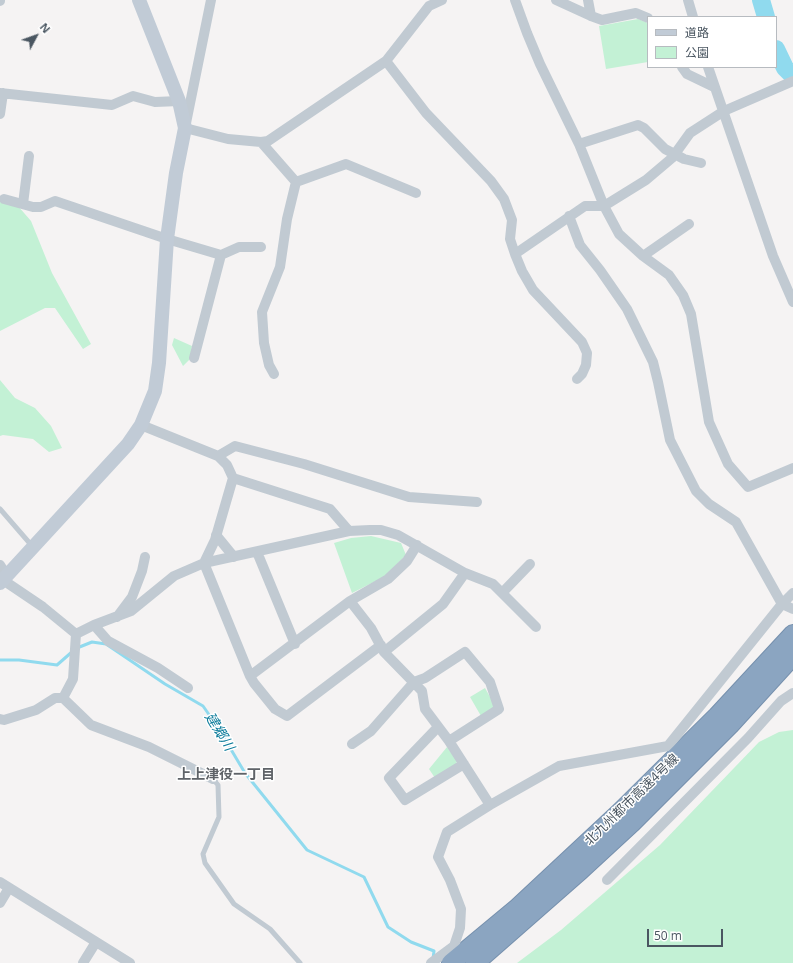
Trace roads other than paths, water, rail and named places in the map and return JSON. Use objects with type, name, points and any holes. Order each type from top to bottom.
[{"type":"highway","name":"北九州都市高速4号線","points":[[457,959],[516,909],[620,812],[717,716],[793,634]]},
{"type":"highway","name":"北九州都市高速4号線","points":[[457,959],[570,881],[730,725],[793,656]]},
{"type":"street","points":[[139,0],[179,101],[185,128]]},
{"type":"street","points":[[76,636],[43,606],[2,576],[34,548],[128,444],[141,425],[155,391],[159,364],[167,239],[176,173],[211,0]]},
{"type":"street","points":[[185,128],[228,139],[261,142],[268,141],[386,61],[429,6],[442,0]]},
{"type":"street","points":[[517,0],[532,46],[578,144],[604,206],[619,234],[632,244],[643,256],[669,275],[683,295],[691,314],[709,422],[728,464],[748,487],[793,468]]},
{"type":"street","points":[[556,0],[602,20],[636,13],[647,18]]},
{"type":"street","points":[[588,0],[591,16]]},
{"type":"street","points":[[688,0],[693,16]]},
{"type":"street","points":[[386,61],[426,113],[492,180],[504,198],[512,220],[510,239],[522,271],[533,290],[582,342],[587,353],[586,365],[582,374],[577,379]]},
{"type":"street","points":[[683,68],[687,74],[714,87]]},
{"type":"street","points":[[708,68],[772,256],[793,302]]},
{"type":"street","points":[[515,254],[585,206],[604,206],[646,180],[672,158],[690,133],[724,111],[792,82]]},
{"type":"street","points":[[0,114],[2,93],[112,105],[132,96],[155,102],[179,101]]},
{"type":"street","points":[[578,144],[638,125],[644,128],[665,149],[684,159],[701,163]]},
{"type":"street","points":[[261,142],[296,182]]},
{"type":"street","points":[[23,204],[29,156]]},
{"type":"street","points":[[296,182],[346,164],[416,193]]},
{"type":"street","points":[[274,374],[269,365],[264,343],[262,312],[280,266],[287,219],[296,182]]},
{"type":"street","points":[[4,199],[33,207],[41,207],[55,201],[167,239],[221,255],[239,247],[261,247]]},
{"type":"street","points":[[569,216],[580,245],[600,270],[627,309],[653,362],[670,440],[696,492],[709,504],[736,522],[782,604],[793,609]]},
{"type":"street","points":[[643,256],[690,224]]},
{"type":"street","points":[[194,358],[221,255]]},
{"type":"street","points":[[141,425],[218,456],[227,465],[233,478],[216,535],[204,563],[250,676],[275,709],[288,716],[383,649],[443,604],[465,573]]},
{"type":"street","points":[[218,456],[235,446],[304,464],[409,496],[477,502]]},
{"type":"street","points":[[233,478],[330,509],[349,531]]},
{"type":"street","points":[[76,636],[94,625],[131,611],[174,576],[204,563],[349,531],[370,530],[381,530],[398,535],[417,544],[465,573],[493,584],[536,627]]},
{"type":"street","points":[[216,535],[234,557]]},
{"type":"street","points":[[250,676],[295,644],[350,601],[388,579],[407,561],[417,544]]},
{"type":"street","points":[[257,552],[295,644]]},
{"type":"street","points":[[116,617],[132,597],[142,571],[145,557]]},
{"type":"street","points":[[502,593],[530,564]]},
{"type":"street","points":[[431,963],[457,959],[454,946],[460,928],[461,909],[450,880],[438,857],[447,832],[490,805],[559,766],[668,746],[782,604],[793,593]]},
{"type":"street","points":[[350,601],[371,628],[383,649],[422,691],[425,709],[449,741],[490,805]]},
{"type":"street","points":[[94,625],[108,641],[158,668],[188,688]]},
{"type":"street","points":[[62,698],[73,679],[76,636]]},
{"type":"street","points":[[352,744],[371,730],[414,682],[425,678],[465,652],[490,682],[499,710],[449,741]]},
{"type":"street","points":[[607,880],[748,738],[781,701],[793,693]]},
{"type":"street","points":[[0,719],[4,720],[36,710],[55,698],[62,698],[91,725],[149,747],[213,779]]},
{"type":"street","points":[[438,727],[389,778],[405,800],[464,764]]},
{"type":"street","points":[[0,882],[130,963]]},
{"type":"street","points":[[0,902],[9,888]]},
{"type":"street","points":[[83,963],[96,942]]},
{"type":"lane","points":[[0,509],[34,548]]},
{"type":"lane","points":[[213,779],[218,785],[218,816],[202,854],[205,863],[234,904],[270,929],[300,963]]},
{"type":"waterway","points":[[761,0],[766,16]]},
{"type":"waterway","points":[[777,51],[785,68],[793,76]]},
{"type":"waterway","name":"建郷川","points":[[77,648],[92,642],[106,644],[165,684],[203,706],[217,726],[245,773],[307,850],[364,877],[388,927],[411,942],[434,951],[433,959]]},
{"type":"waterway","name":"建郷川","points":[[0,660],[19,660],[57,665],[73,651]]},
{"type":"district","name":"上上津役一丁目","points":[[226,775]]}]
